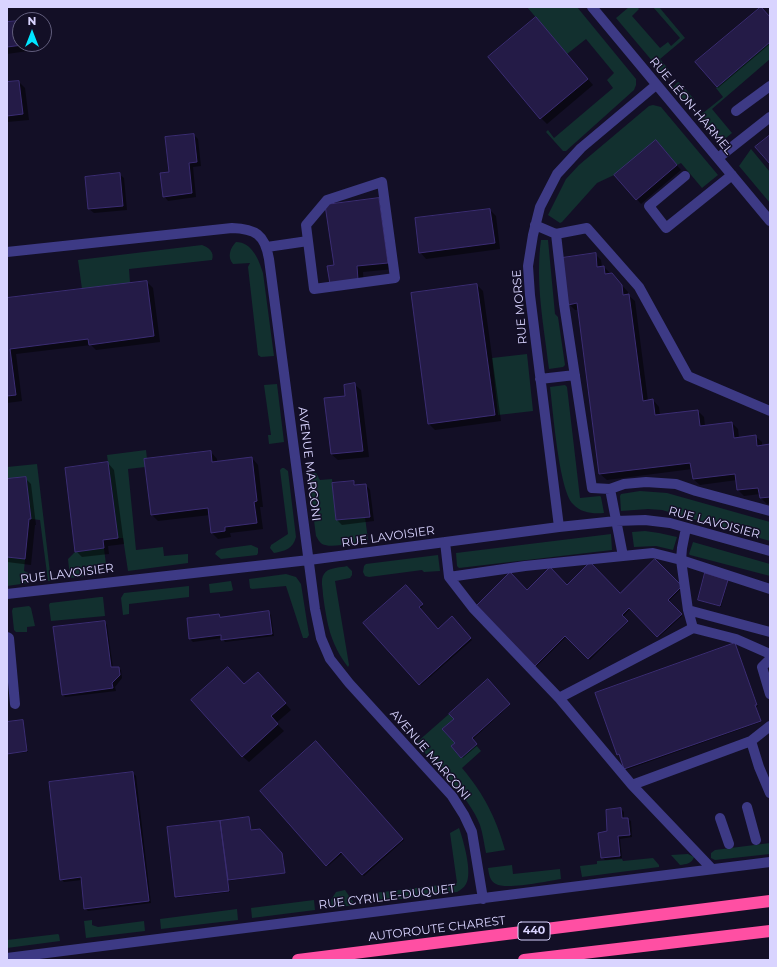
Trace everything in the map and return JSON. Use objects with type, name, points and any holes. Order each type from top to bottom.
[{"type":"highway","name":"AUTOROUTE CHAREST","points":[[298,960],[770,901]]},
{"type":"highway","name":"440","points":[[524,960],[770,932]]},
{"type":"street","name":"RUE LÉON-HARMEL","points":[[592,7],[770,221]]},
{"type":"street","name":"RUE MORSE","points":[[559,527],[530,294],[528,266],[535,225],[540,207],[557,174],[581,148],[656,84]]},
{"type":"street","points":[[736,111],[770,86]]},
{"type":"street","points":[[718,158],[770,117]]},
{"type":"street","points":[[685,176],[649,206],[666,228],[732,175]]},
{"type":"street","points":[[382,182],[394,278],[314,289],[308,241],[306,224],[327,200],[382,182]]},
{"type":"street","points":[[535,225],[556,234],[587,228],[639,287],[688,376],[770,411]]},
{"type":"street","points":[[7,252],[232,228],[247,229],[256,233],[267,247],[308,241]]},
{"type":"street","points":[[556,234],[564,304],[592,488],[610,489],[624,484],[646,482],[676,484],[696,491],[770,511]]},
{"type":"street","name":"AVENUE MARCONI","points":[[267,247],[308,560],[321,638],[330,659],[349,683],[452,796],[464,815],[472,832],[483,898]]},
{"type":"street","points":[[540,379],[575,374]]},
{"type":"street","points":[[610,489],[623,556]]},
{"type":"street","name":"RUE LAVOISIER","points":[[7,594],[308,560],[559,527],[616,521],[645,520],[670,523],[770,551]]},
{"type":"street","points":[[686,528],[681,560],[688,610],[693,628]]},
{"type":"street","points":[[445,542],[450,577],[473,608],[559,698],[632,786],[712,869]]},
{"type":"street","points":[[450,577],[525,566],[653,553],[681,560],[770,589]]},
{"type":"street","points":[[688,610],[770,632]]},
{"type":"street","points":[[559,698],[693,628],[736,639],[770,654]]},
{"type":"street","points":[[7,636],[9,638],[15,704]]},
{"type":"street","points":[[770,659],[762,668],[770,694]]},
{"type":"street","points":[[632,786],[751,741],[770,726]]},
{"type":"street","points":[[751,741],[759,767],[770,793]]},
{"type":"street","points":[[747,807],[756,840]]},
{"type":"street","points":[[720,818],[729,844]]},
{"type":"street","name":"RUE CYRILLE-DUQUET","points":[[7,958],[770,862]]},
{"type":"green space","points":[[527,7],[577,7],[636,79],[634,90],[566,151],[563,151],[546,132],[548,130],[554,138],[613,88],[607,80],[614,73],[586,39],[567,54]]},
{"type":"green space","points":[[629,7],[637,7],[639,9],[632,16],[660,48],[668,42],[671,46],[680,38],[653,7],[659,7],[685,38],[660,59],[669,70],[664,75],[616,18]]},
{"type":"green space","points":[[770,42],[770,59],[712,109],[732,133],[719,142],[698,117],[723,97],[716,88]]},
{"type":"green space","points":[[678,82],[694,99],[688,105],[673,87]]},
{"type":"green space","points":[[653,105],[661,107],[718,175],[702,188],[681,163],[677,165],[656,140],[614,175],[597,183],[562,222],[560,223],[548,215],[566,179],[579,165],[649,106]]},
{"type":"green space","points":[[751,149],[770,172],[770,203],[739,166]]},
{"type":"green space","points":[[541,240],[548,240],[555,314],[558,317],[565,365],[563,367],[549,369],[539,272]]},
{"type":"green space","points":[[236,242],[242,243],[251,248],[257,257],[263,273],[274,356],[261,357],[258,355],[248,267],[250,263],[233,264],[231,261],[230,253]]},
{"type":"green space","points":[[202,245],[207,247],[212,252],[212,260],[129,269],[130,283],[82,289],[78,260]]},
{"type":"green space","points":[[527,354],[533,411],[498,415],[492,358]]},
{"type":"green space","points":[[277,384],[284,442],[269,444],[268,435],[271,435],[264,385]]},
{"type":"green space","points":[[565,385],[567,387],[580,498],[600,496],[604,513],[587,512],[576,507],[568,496],[564,483],[557,449],[550,387]]},
{"type":"green space","points":[[146,450],[147,459],[145,467],[128,469],[136,550],[163,547],[164,556],[188,554],[188,563],[128,571],[123,538],[118,538],[107,455]]},
{"type":"green space","points":[[37,464],[51,581],[48,581],[40,520],[31,519],[26,477],[7,479],[7,467]]},
{"type":"green space","points":[[282,468],[288,471],[296,537],[291,547],[274,553],[270,548],[271,545],[288,534],[280,470]]},
{"type":"green space","points":[[316,473],[320,480],[332,479],[336,520],[365,517],[368,540],[332,546],[322,544],[319,541],[316,536],[308,474]]},
{"type":"green space","points":[[640,491],[667,493],[770,522],[770,541],[662,510],[648,509],[621,511],[621,494]]},
{"type":"green space","points":[[645,531],[677,537],[673,550],[656,546],[634,547],[632,532]]},
{"type":"green space","points":[[611,534],[612,550],[459,568],[457,566],[456,553]]},
{"type":"green space","points":[[693,542],[770,564],[770,576],[690,555]]},
{"type":"green space","points":[[251,545],[258,548],[257,555],[221,559],[215,554],[221,549]]},
{"type":"green space","points":[[104,548],[107,573],[70,578],[68,559],[75,552]]},
{"type":"green space","points":[[438,555],[440,571],[424,572],[422,570],[369,577],[365,576],[363,572],[366,564]]},
{"type":"green space","points":[[7,557],[25,559],[24,571],[28,573],[28,583],[7,586]]},
{"type":"green space","points":[[347,566],[352,571],[350,578],[335,581],[349,665],[348,667],[337,650],[330,633],[324,605],[322,581],[324,574],[328,570]]},
{"type":"green space","points":[[286,574],[296,577],[301,584],[309,635],[307,638],[303,638],[286,586],[250,588],[249,579]]},
{"type":"green space","points":[[231,581],[233,590],[210,593],[209,584]]},
{"type":"green space","points":[[189,586],[189,597],[129,604],[129,614],[123,615],[121,598],[124,593]]},
{"type":"green space","points":[[103,597],[105,616],[51,621],[50,603]]},
{"type":"green space","points":[[29,606],[31,608],[35,626],[27,627],[27,632],[16,632],[14,630],[13,608]]},
{"type":"green space","points":[[449,714],[454,719],[442,729],[455,743],[451,746],[461,758],[476,745],[481,751],[462,768],[483,797],[498,827],[505,850],[486,853],[480,825],[468,803],[416,743]]},
{"type":"green space","points":[[459,828],[468,864],[468,879],[463,888],[457,892],[375,902],[374,893],[457,883],[450,833]]},
{"type":"green space","points":[[770,843],[770,854],[715,860],[711,858],[711,853],[715,850]]},
{"type":"green space","points":[[688,854],[694,857],[692,861],[680,865],[671,855]]},
{"type":"green space","points":[[653,858],[659,867],[582,877],[580,866],[597,864],[597,861],[622,859],[623,861]]},
{"type":"green space","points":[[512,865],[513,874],[560,869],[561,879],[509,886],[501,886],[492,881],[488,868]]},
{"type":"green space","points":[[345,890],[355,905],[332,908],[331,900],[336,892]]},
{"type":"green space","points":[[314,900],[315,910],[252,918],[251,908]]},
{"type":"green space","points":[[237,909],[238,920],[161,929],[160,919]]},
{"type":"green space","points":[[92,920],[92,925],[98,927],[144,921],[145,931],[86,938],[84,921]]},
{"type":"green space","points":[[58,934],[60,941],[7,948],[7,940]]},
{"type":"building","points":[[761,7],[770,17],[770,42],[717,87],[695,62]]},
{"type":"building","points":[[536,17],[588,79],[540,119],[488,57]]},
{"type":"building","points":[[7,22],[12,22],[12,46],[7,47]]},
{"type":"building","points":[[19,81],[23,114],[7,116],[7,82]]},
{"type":"building","points":[[194,134],[197,162],[189,163],[192,193],[163,197],[160,173],[169,172],[165,137]]},
{"type":"building","points":[[770,135],[770,164],[755,147]]},
{"type":"building","points":[[656,140],[677,165],[636,200],[614,175]]},
{"type":"building","points":[[120,173],[123,206],[88,209],[85,177]]},
{"type":"building","points":[[379,198],[388,263],[357,266],[358,280],[330,284],[327,266],[334,265],[325,205]]},
{"type":"building","points":[[490,209],[495,243],[419,253],[415,218]]},
{"type":"building","points":[[596,253],[597,267],[604,266],[605,274],[612,273],[622,285],[623,295],[629,294],[643,401],[653,399],[655,415],[698,410],[700,426],[732,422],[734,438],[756,435],[757,446],[770,444],[770,497],[760,498],[758,488],[737,490],[735,474],[693,479],[690,463],[599,474],[577,303],[568,305],[562,258]]},
{"type":"building","points":[[147,281],[154,336],[89,345],[88,339],[10,349],[16,395],[7,396],[7,298]]},
{"type":"building","points":[[477,284],[495,415],[428,424],[411,293]]},
{"type":"building","points":[[355,383],[363,451],[331,454],[324,398],[345,396],[344,385]]},
{"type":"building","points":[[211,451],[212,462],[252,457],[257,501],[254,502],[257,523],[225,527],[225,531],[211,533],[208,508],[151,515],[144,459]]},
{"type":"building","points":[[108,462],[118,538],[103,540],[104,548],[75,552],[65,468]]},
{"type":"building","points":[[26,477],[31,519],[29,519],[25,559],[7,557],[7,479]]},
{"type":"building","points":[[354,481],[354,485],[366,484],[370,517],[336,520],[332,483]]},
{"type":"building","points":[[655,559],[682,586],[668,600],[682,614],[657,637],[629,608],[622,615],[628,621],[588,659],[565,636],[535,666],[476,606],[510,572],[527,590],[550,567],[567,585],[590,562],[620,593]]},
{"type":"building","points":[[705,573],[728,580],[720,606],[698,600]]},
{"type":"building","points":[[406,585],[423,604],[419,607],[438,629],[452,616],[471,638],[419,685],[363,623]]},
{"type":"building","points":[[269,611],[272,634],[221,640],[221,635],[189,639],[187,618],[219,614],[220,617]]},
{"type":"building","points":[[105,621],[111,667],[119,667],[120,675],[112,683],[113,688],[62,695],[53,627]]},
{"type":"building","points":[[735,643],[757,705],[755,705],[761,721],[624,769],[619,754],[617,755],[595,693]]},
{"type":"building","points":[[228,667],[244,684],[258,672],[286,703],[271,716],[278,724],[242,757],[191,700]]},
{"type":"building","points":[[488,679],[510,704],[472,738],[477,744],[461,758],[451,746],[455,743],[442,729],[454,719],[449,714]]},
{"type":"building","points":[[23,720],[27,751],[7,754],[7,722]]},
{"type":"building","points":[[316,741],[403,839],[362,875],[341,852],[326,866],[260,791]]},
{"type":"building","points":[[133,772],[149,901],[84,909],[81,877],[60,880],[49,782]]},
{"type":"building","points":[[621,808],[622,818],[628,818],[630,835],[618,836],[620,856],[601,858],[598,833],[607,831],[606,810]]},
{"type":"building","points":[[249,817],[251,830],[260,829],[282,853],[285,873],[228,880],[220,821]]},
{"type":"building","points":[[220,821],[229,891],[175,897],[167,827]]}]
